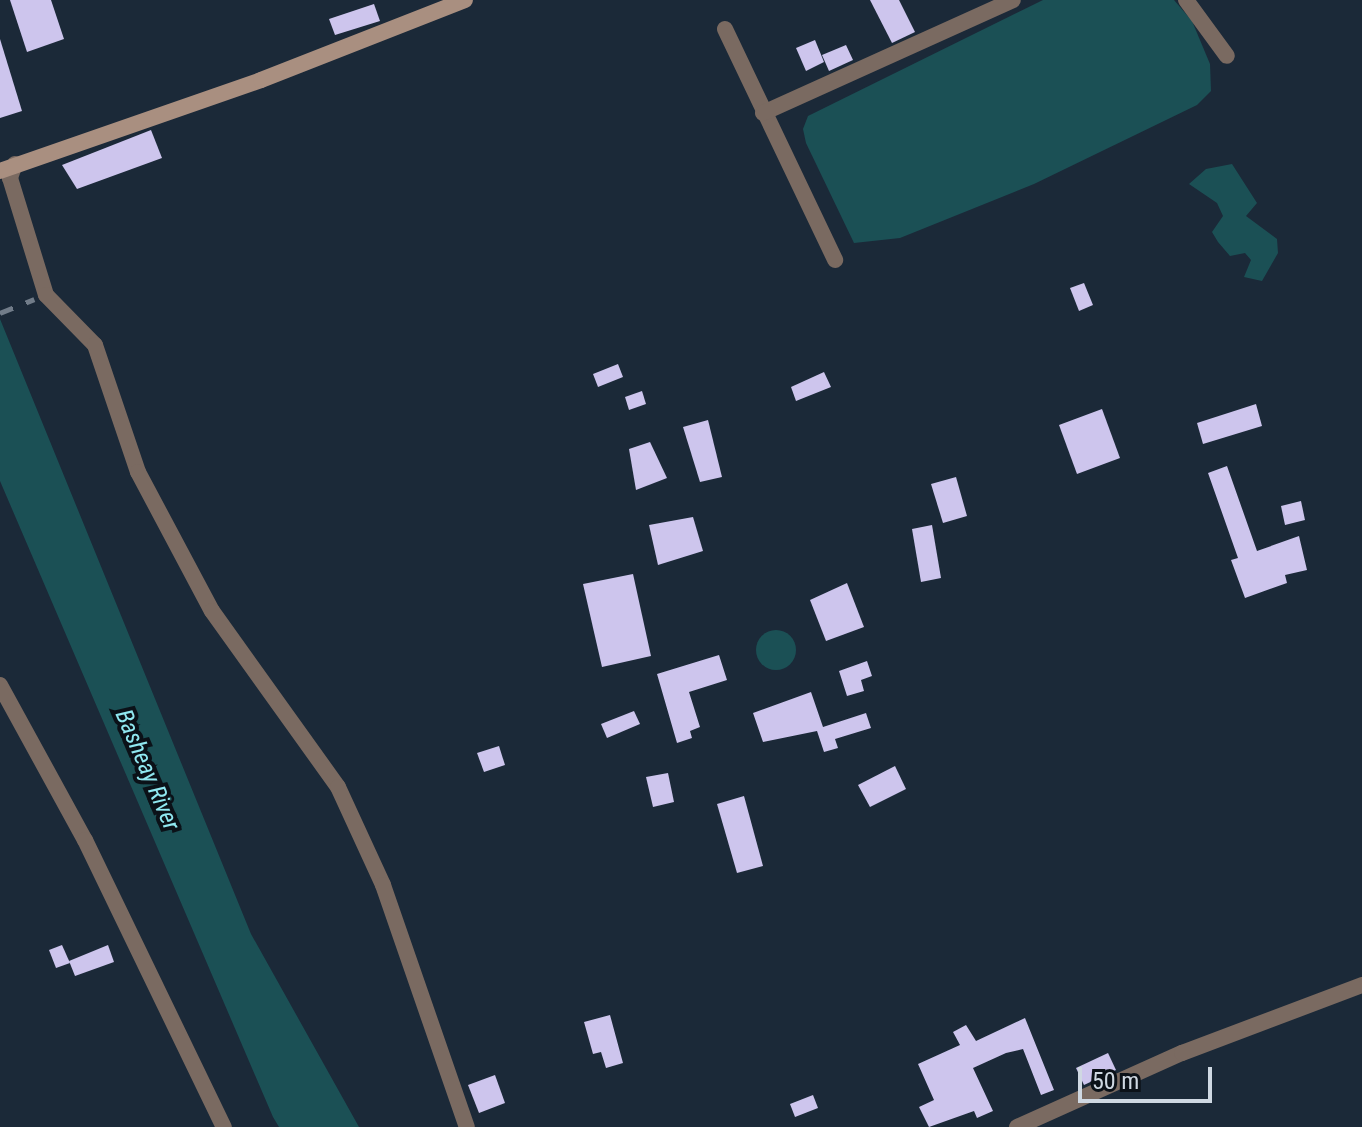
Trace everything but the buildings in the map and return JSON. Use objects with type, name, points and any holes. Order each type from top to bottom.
[{"type":"street","points":[[465,0],[261,80],[6,168],[46,295],[95,345],[138,472],[212,611],[338,787],[383,885],[467,1127]]},
{"type":"street","points":[[763,113],[1013,0]]},
{"type":"street","points":[[1186,0],[1227,56]]},
{"type":"street","points":[[725,29],[835,260]]},
{"type":"street","points":[[0,685],[92,853],[224,1127]]},
{"type":"street","points":[[1017,1127],[1182,1053],[1362,985]]},
{"type":"water","points":[[1043,0],[1174,0],[1192,21],[1210,64],[1211,91],[1197,105],[1034,184],[900,238],[854,243],[806,143],[803,129],[808,116]]},
{"type":"water","points":[[1232,164],[1257,203],[1246,216],[1277,239],[1278,253],[1262,281],[1244,277],[1251,260],[1245,253],[1230,256],[1218,242],[1212,232],[1223,216],[1217,203],[1189,184],[1206,169]]},
{"type":"water","name":"Basheay River","points":[[0,319],[251,934],[359,1127],[279,1127],[273,1117],[0,481]]},
{"type":"water","points":[[776,630],[790,636],[796,650],[790,664],[776,670],[762,664],[756,650],[762,636]]},
{"type":"railway","points":[[0,313],[34,299]]}]
